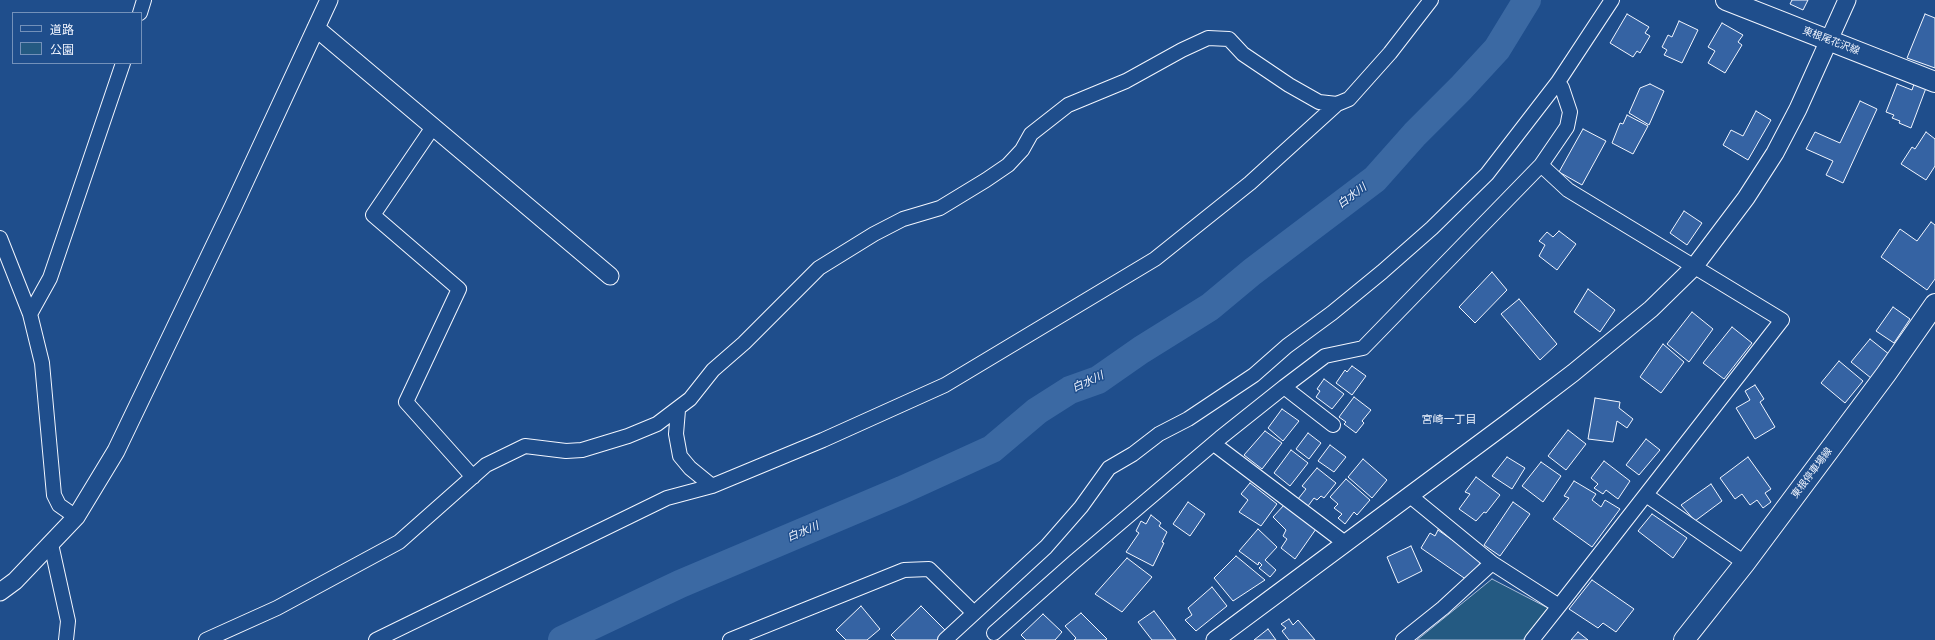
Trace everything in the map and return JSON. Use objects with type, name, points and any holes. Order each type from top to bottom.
[{"type":"main road","name":"東根尾花沢線","points":[[1726,0],[1935,82]]},
{"type":"main road","name":"東根停車場線","points":[[1684,640],[1745,563],[1886,374],[1935,304]]},
{"type":"street","points":[[140,12],[144,0]]},
{"type":"street","points":[[0,592],[15,581],[76,517],[119,444],[230,214],[329,0]]},
{"type":"street","points":[[376,640],[667,498],[712,486],[823,440],[945,385],[1102,292],[1161,255],[1250,183],[1337,104],[1349,99],[1390,53],[1431,0]]},
{"type":"street","points":[[945,640],[1046,547],[1081,507],[1109,468],[1133,454],[1159,434],[1188,419],[1254,375],[1287,346],[1332,313],[1382,272],[1432,228],[1487,174],[1558,82],[1612,0]]},
{"type":"street","points":[[1215,640],[1510,422],[1573,373],[1651,309],[1694,267],[1746,198],[1775,153],[1798,109],[1846,0]]},
{"type":"street","points":[[316,28],[610,276]]},
{"type":"street","points":[[206,640],[277,608],[399,542],[486,466],[525,446],[566,451],[582,450],[628,436],[650,427],[678,410],[690,399],[713,370],[744,343],[819,268],[897,222],[940,208],[986,180],[1008,165],[1022,150],[1031,134],[1068,105],[1126,81],[1182,50],[1208,38],[1229,39],[1243,54],[1289,85],[1319,102],[1337,104]]},
{"type":"street","points":[[30,314],[50,278],[123,64]]},
{"type":"street","points":[[994,638],[1074,562],[1284,387],[1325,356],[1363,348],[1541,165],[1567,127],[1570,112],[1562,88],[1558,82]]},
{"type":"street","points":[[433,127],[373,215],[459,289],[406,402],[473,477]]},
{"type":"street","points":[[1532,640],[1782,320],[1568,190],[1541,165]]},
{"type":"street","points":[[0,238],[30,314],[42,362],[54,495],[59,505],[76,517]]},
{"type":"street","points":[[1284,387],[1333,425]]},
{"type":"street","points":[[678,410],[676,434],[680,456],[690,468],[712,486]]},
{"type":"street","points":[[1214,444],[1345,543]]},
{"type":"street","points":[[1646,495],[1745,563]]},
{"type":"street","points":[[1409,496],[1492,563],[1559,606]]},
{"type":"street","points":[[51,544],[68,621],[66,640]]},
{"type":"street","points":[[1402,640],[1443,608],[1492,563]]},
{"type":"street","points":[[730,640],[904,570],[929,569],[974,613]]},
{"type":"green space","points":[[1492,579],[1548,608],[1523,640],[1417,640]]},
{"type":"building","points":[[1792,0],[1808,0],[1803,10],[1790,4]]},
{"type":"building","points":[[1627,14],[1649,27],[1645,33],[1650,36],[1640,53],[1637,51],[1633,57],[1610,43]]},
{"type":"building","points":[[1925,14],[1935,18],[1935,68],[1907,58]]},
{"type":"building","points":[[1679,21],[1698,30],[1682,63],[1664,55],[1667,50],[1662,47],[1668,35],[1672,37]]},
{"type":"building","points":[[1722,23],[1743,35],[1738,42],[1742,45],[1725,73],[1708,63],[1715,51],[1708,47]]},
{"type":"building","points":[[1650,84],[1664,91],[1649,125],[1629,113],[1640,88]]},
{"type":"building","points":[[1897,84],[1912,90],[1914,84],[1926,88],[1911,128],[1899,123],[1900,121],[1892,118],[1894,115],[1886,112]]},
{"type":"building","points":[[1860,101],[1877,109],[1843,183],[1826,175],[1833,161],[1806,149],[1815,132],[1840,143]]},
{"type":"building","points":[[1756,111],[1771,120],[1748,160],[1723,145],[1731,130],[1743,136]]},
{"type":"building","points":[[1627,115],[1648,126],[1633,154],[1612,143],[1620,123],[1623,124]]},
{"type":"building","points":[[1583,129],[1606,141],[1582,185],[1559,172]]},
{"type":"building","points":[[1926,132],[1935,139],[1935,166],[1926,180],[1901,164],[1912,147],[1915,149]]},
{"type":"building","points":[[1684,211],[1702,223],[1687,245],[1670,233]]},
{"type":"building","points":[[1931,222],[1935,225],[1935,279],[1927,290],[1881,257],[1900,229],[1917,241]]},
{"type":"building","points":[[1559,231],[1576,244],[1557,270],[1539,256],[1545,245],[1539,241],[1547,232],[1553,237]]},
{"type":"building","points":[[1492,272],[1507,290],[1475,323],[1459,307]]},
{"type":"building","points":[[1588,289],[1615,310],[1600,332],[1574,312]]},
{"type":"building","points":[[1519,299],[1557,344],[1540,360],[1501,314]]},
{"type":"building","points":[[1893,307],[1910,319],[1894,343],[1876,331]]},
{"type":"building","points":[[1692,312],[1713,329],[1689,362],[1667,344]]},
{"type":"building","points":[[1732,327],[1752,343],[1724,379],[1703,363]]},
{"type":"building","points":[[1870,339],[1890,355],[1871,378],[1851,362]]},
{"type":"building","points":[[1663,344],[1684,362],[1661,393],[1640,377]]},
{"type":"building","points":[[1839,361],[1863,381],[1845,403],[1821,383]]},
{"type":"building","points":[[1352,366],[1366,376],[1352,395],[1336,383],[1345,370],[1347,372]]},
{"type":"building","points":[[1324,379],[1344,394],[1332,409],[1316,397],[1320,391],[1317,389]]},
{"type":"building","points":[[1755,385],[1764,399],[1760,402],[1775,427],[1755,439],[1736,408],[1750,400],[1745,391]]},
{"type":"building","points":[[1354,397],[1371,410],[1362,421],[1364,423],[1356,433],[1344,424],[1346,422],[1339,417]]},
{"type":"building","points":[[1595,398],[1620,402],[1619,408],[1633,419],[1627,428],[1617,421],[1613,442],[1588,439]]},
{"type":"building","points":[[1282,409],[1299,421],[1283,441],[1268,428]]},
{"type":"building","points":[[1568,430],[1586,444],[1566,470],[1548,456]]},
{"type":"building","points":[[1265,431],[1282,443],[1262,469],[1244,455]]},
{"type":"building","points":[[1308,433],[1321,443],[1309,459],[1296,449]]},
{"type":"building","points":[[1646,439],[1660,450],[1639,475],[1626,465]]},
{"type":"building","points":[[1330,445],[1346,457],[1334,472],[1318,461]]},
{"type":"building","points":[[1291,450],[1308,463],[1290,486],[1274,473]]},
{"type":"building","points":[[1507,457],[1525,468],[1512,489],[1492,476]]},
{"type":"building","points":[[1748,457],[1771,489],[1765,493],[1771,502],[1763,508],[1757,500],[1750,505],[1742,494],[1735,499],[1720,478]]},
{"type":"building","points":[[1363,459],[1387,480],[1372,498],[1348,477]]},
{"type":"building","points":[[1604,461],[1630,481],[1618,499],[1606,490],[1603,494],[1594,488],[1598,484],[1591,478]]},
{"type":"building","points":[[1541,462],[1561,476],[1543,502],[1522,486]]},
{"type":"building","points":[[1317,468],[1336,483],[1324,498],[1321,496],[1317,500],[1314,498],[1308,506],[1298,499],[1306,489],[1302,486]]},
{"type":"building","points":[[1476,477],[1500,495],[1486,513],[1484,512],[1476,521],[1459,509],[1470,494],[1465,492]]},
{"type":"building","points":[[1346,479],[1370,500],[1357,515],[1354,512],[1345,524],[1338,518],[1342,514],[1334,508],[1338,504],[1330,497]]},
{"type":"building","points":[[1574,481],[1596,494],[1592,500],[1601,507],[1605,500],[1620,509],[1592,547],[1553,519],[1569,498],[1564,496]]},
{"type":"building","points":[[1250,483],[1277,504],[1261,526],[1239,512],[1248,500],[1241,494]]},
{"type":"building","points":[[1711,484],[1722,501],[1695,521],[1681,505]]},
{"type":"building","points":[[1188,502],[1205,514],[1190,536],[1173,524]]},
{"type":"building","points":[[1513,502],[1530,514],[1500,556],[1484,545]]},
{"type":"building","points":[[1285,504],[1316,529],[1295,559],[1281,548],[1287,539],[1283,536],[1286,530],[1273,517]]},
{"type":"building","points":[[1652,514],[1687,538],[1673,558],[1638,531]]},
{"type":"building","points":[[1151,515],[1161,523],[1159,526],[1167,532],[1162,542],[1164,543],[1153,566],[1126,552],[1139,533],[1136,531],[1141,521],[1146,524]]},
{"type":"building","points":[[1258,529],[1277,547],[1265,560],[1276,570],[1270,577],[1259,568],[1262,565],[1259,562],[1258,565],[1239,551]]},
{"type":"building","points":[[1438,530],[1482,561],[1467,580],[1421,548],[1430,533],[1435,536]]},
{"type":"building","points":[[1411,546],[1422,571],[1398,583],[1387,557]]},
{"type":"building","points":[[1236,556],[1265,580],[1233,601],[1214,578]]},
{"type":"building","points":[[1127,558],[1152,577],[1122,612],[1095,594]]},
{"type":"building","points":[[1592,580],[1634,609],[1616,632],[1603,623],[1598,628],[1569,609]]},
{"type":"building","points":[[1212,587],[1227,606],[1196,631],[1185,620],[1192,615],[1188,608]]},
{"type":"building","points":[[861,606],[880,629],[867,640],[846,640],[836,630]]},
{"type":"building","points":[[921,606],[947,632],[939,640],[896,640],[891,635]]},
{"type":"building","points":[[1154,611],[1176,640],[1152,640],[1138,622]]},
{"type":"building","points":[[1081,613],[1107,639],[1074,640],[1076,638],[1065,626]]},
{"type":"building","points":[[1043,614],[1062,632],[1055,640],[1026,640],[1021,635]]},
{"type":"building","points":[[1289,619],[1293,625],[1298,620],[1315,640],[1289,640],[1282,631],[1286,628],[1281,624]]},
{"type":"building","points":[[1268,629],[1276,640],[1254,640]]},
{"type":"building","points":[[1578,632],[1588,640],[1571,640]]},
{"type":"waterway","name":"白水川","points":[[562,640],[680,584],[902,490],[992,449],[1037,411],[1070,390],[1098,380],[1141,350],[1210,307],[1252,272],[1375,179],[1415,134],[1497,49],[1527,0]]},
{"type":"district","name":"宮崎一丁目","points":[[1449,420]]}]
